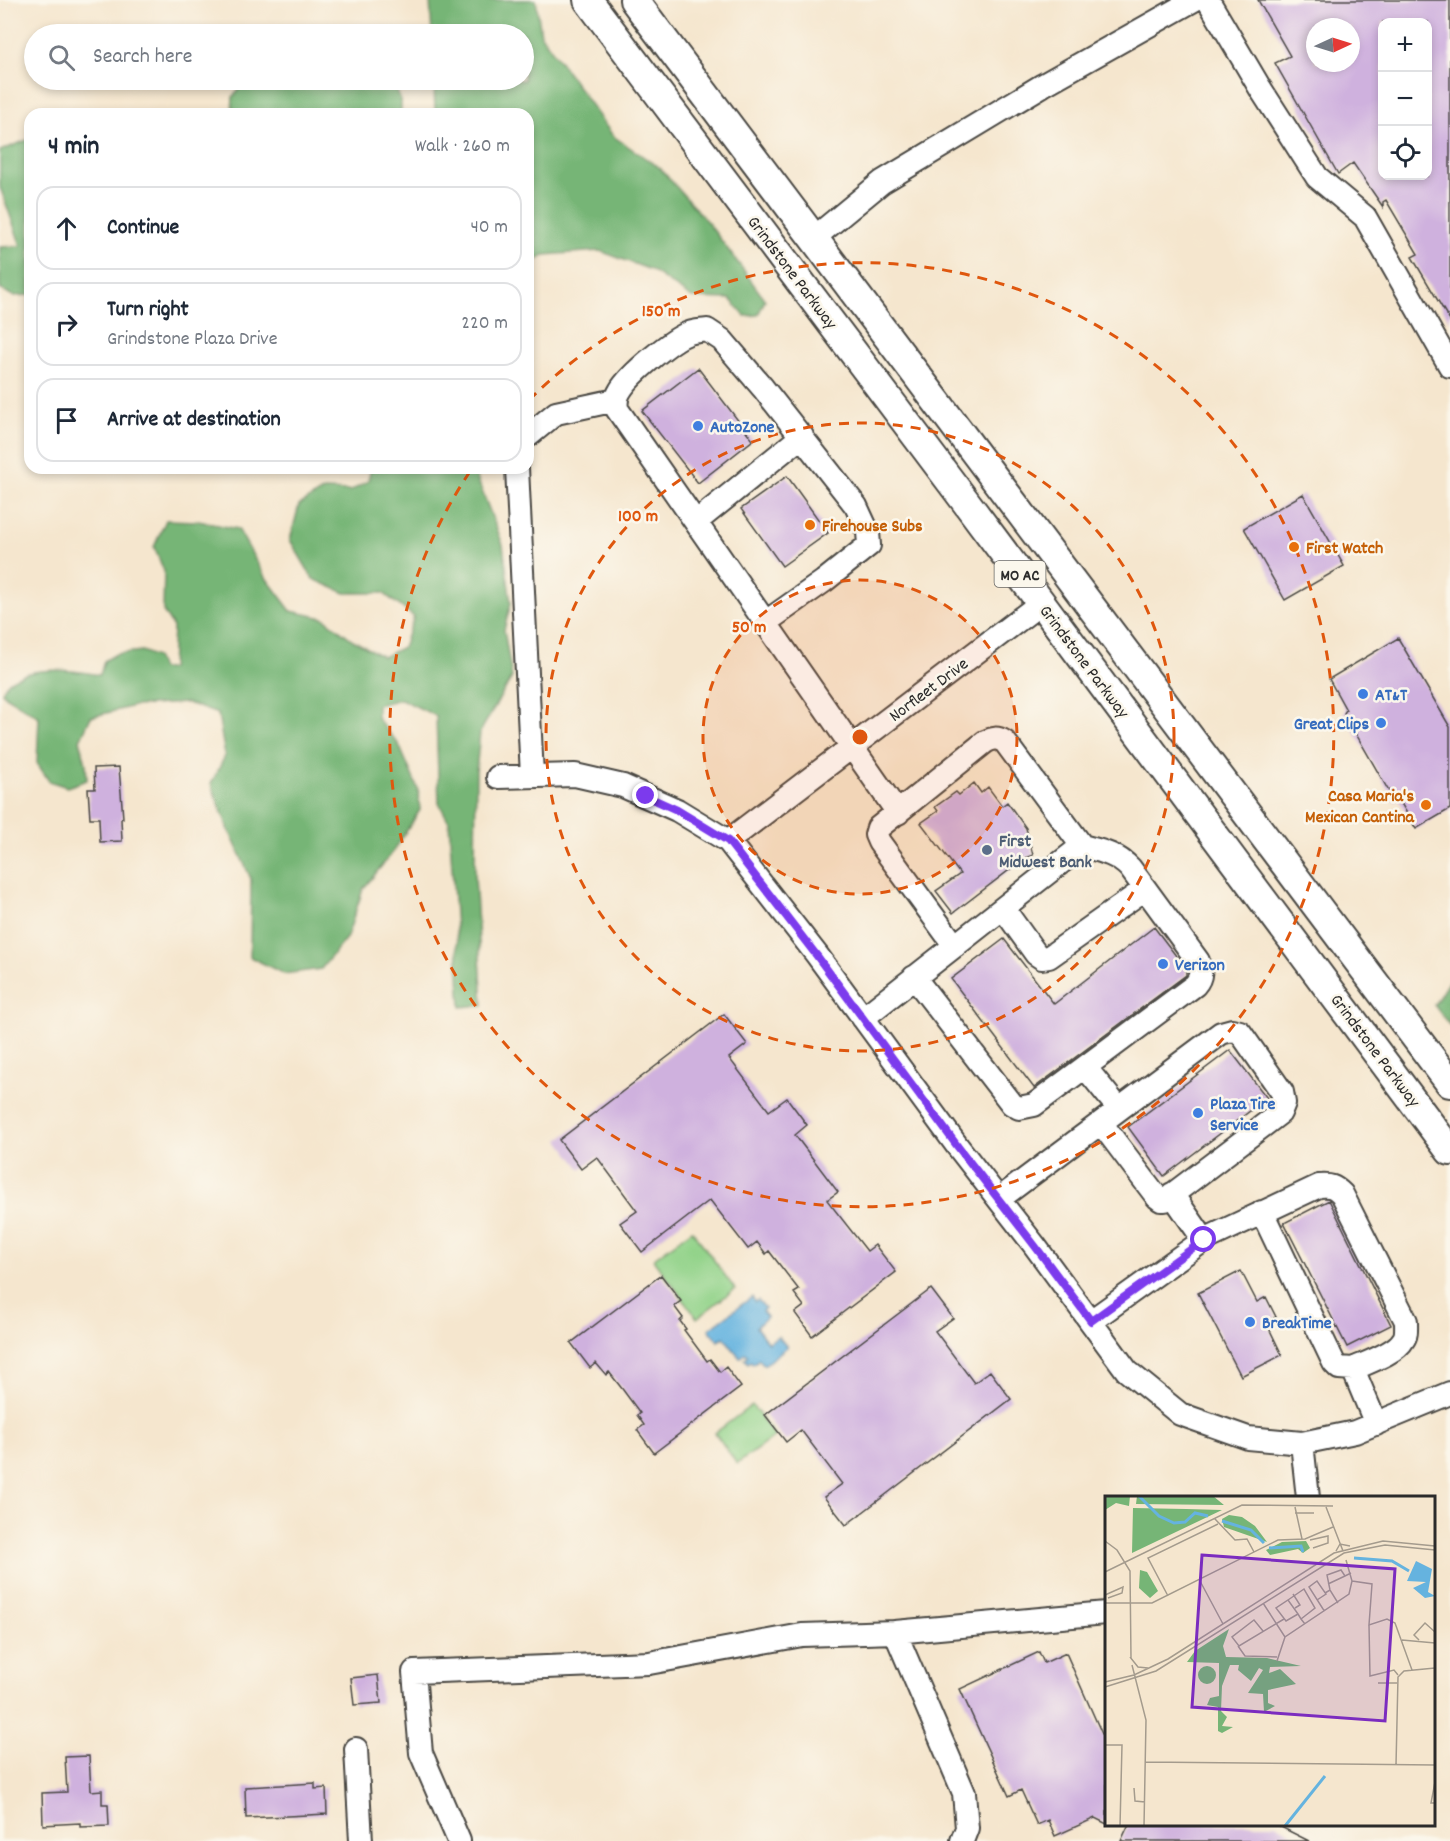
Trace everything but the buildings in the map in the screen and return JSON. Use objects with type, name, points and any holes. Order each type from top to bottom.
[{"type":"main road","name":"Grindstone Parkway","points":[[588,0],[1450,1151]]},
{"type":"main road","name":"Grindstone Parkway","points":[[634,0],[1450,1083]]},
{"type":"street","points":[[814,238],[882,182],[1043,85],[1194,0]]},
{"type":"street","points":[[1208,0],[1260,88],[1317,177],[1365,218],[1450,366]]},
{"type":"street","points":[[766,622],[824,581],[869,545],[868,532],[856,506],[802,436],[722,340],[707,330],[690,333],[653,356],[621,388],[616,400],[617,409],[898,813]]},
{"type":"street","points":[[534,431],[556,413],[616,400]]},
{"type":"street","points":[[696,522],[802,436]]},
{"type":"street","points":[[517,474],[532,776]]},
{"type":"street","name":"Norfleet Drive","points":[[728,841],[1041,603]]},
{"type":"street","points":[[914,977],[1012,1104],[1019,1108],[1034,1105],[1200,979],[1201,971],[1198,961],[1122,860],[1082,846],[1005,742],[999,738],[985,742],[878,828],[876,835],[955,946]]},
{"type":"street","points":[[498,777],[575,775],[623,786],[677,810],[728,841],[1127,1371],[1180,1414],[1248,1438],[1302,1443],[1355,1432],[1450,1393]]},
{"type":"street","points":[[863,1018],[1082,846]]},
{"type":"street","points":[[1003,908],[1036,954],[1042,958],[1049,957],[1146,889]]},
{"type":"street","points":[[999,1199],[1110,1116],[1221,1033],[1232,1030],[1240,1032],[1282,1092],[1284,1103],[1281,1113],[1165,1200],[1161,1200],[1156,1197],[1110,1116],[1085,1066]]},
{"type":"street","points":[[1091,1321],[1204,1240],[1262,1212],[1319,1186],[1329,1185],[1342,1194],[1406,1321],[1403,1341],[1395,1349],[1353,1369],[1339,1368],[1334,1363],[1262,1212]]},
{"type":"street","points":[[1172,1194],[1204,1240]]},
{"type":"street","points":[[1353,1369],[1376,1424]]},
{"type":"street","points":[[1302,1443],[1308,1496]]},
{"type":"street","points":[[459,1841],[421,1753],[414,1672],[649,1663],[802,1635],[895,1632],[1105,1613]]},
{"type":"street","points":[[895,1632],[964,1793],[967,1828],[962,1841]]},
{"type":"street","points":[[356,1749],[361,1841]]},
{"type":"green space","points":[[430,0],[536,0],[541,35],[613,136],[660,168],[708,223],[765,300],[758,315],[745,316],[730,299],[692,298],[651,270],[600,251],[544,255],[534,262],[534,108],[435,108],[434,90],[534,90],[534,24],[431,24]]},
{"type":"green space","points":[[238,90],[396,90],[401,108],[232,108],[233,97]]},
{"type":"green space","points":[[24,141],[24,295],[13,296],[0,289],[0,247],[21,246],[0,187],[0,151]]},
{"type":"green space","points":[[370,474],[477,474],[503,545],[511,603],[504,630],[512,677],[480,732],[476,772],[475,877],[483,1005],[461,1007],[449,822],[439,803],[436,716],[401,699],[377,705],[377,718],[399,745],[418,789],[420,810],[393,852],[363,889],[347,937],[321,969],[284,974],[250,957],[251,879],[211,784],[225,756],[218,714],[187,703],[134,706],[91,717],[80,740],[87,780],[67,787],[49,781],[37,763],[39,717],[2,692],[10,681],[42,671],[66,670],[100,675],[104,661],[116,654],[142,651],[156,657],[161,669],[171,669],[173,627],[163,611],[164,571],[154,547],[166,520],[198,521],[238,529],[264,575],[291,611],[324,618],[353,640],[383,657],[403,647],[414,617],[383,593],[345,593],[313,579],[290,540],[299,505],[324,490],[351,491],[368,481]]},
{"type":"green space","points":[[1450,979],[1450,1026],[1434,1005]]},
{"type":"green space","points":[[692,1230],[735,1289],[697,1318],[653,1259]]},
{"type":"green space","points":[[752,1405],[775,1436],[737,1464],[715,1433]]},
{"type":"water","points":[[752,1297],[755,1302],[758,1300],[765,1308],[762,1311],[767,1317],[756,1327],[768,1343],[778,1336],[787,1347],[764,1365],[759,1359],[753,1364],[751,1361],[748,1363],[745,1359],[748,1356],[746,1353],[740,1358],[724,1337],[718,1341],[709,1329]]},
{"type":"place","name":"AutoZone","points":[[698,426]]},
{"type":"place","name":"Firehouse Subs","points":[[810,525]]},
{"type":"place","name":"First Watch","points":[[1294,547]]},
{"type":"place","name":"AT&T","points":[[1363,694]]},
{"type":"place","name":"Great Clips","points":[[1381,723]]},
{"type":"place","name":"Casa Maria's Mexican Cantina","points":[[1426,805]]},
{"type":"place","name":"First Midwest Bank","points":[[987,850]]},
{"type":"place","name":"Verizon","points":[[1163,964]]},
{"type":"place","name":"Plaza Tire Service","points":[[1198,1113]]},
{"type":"place","name":"BreakTime","points":[[1250,1322]]},
{"type":"route","points":[[646,796],[677,810],[728,841],[1091,1321],[1204,1240]]}]
